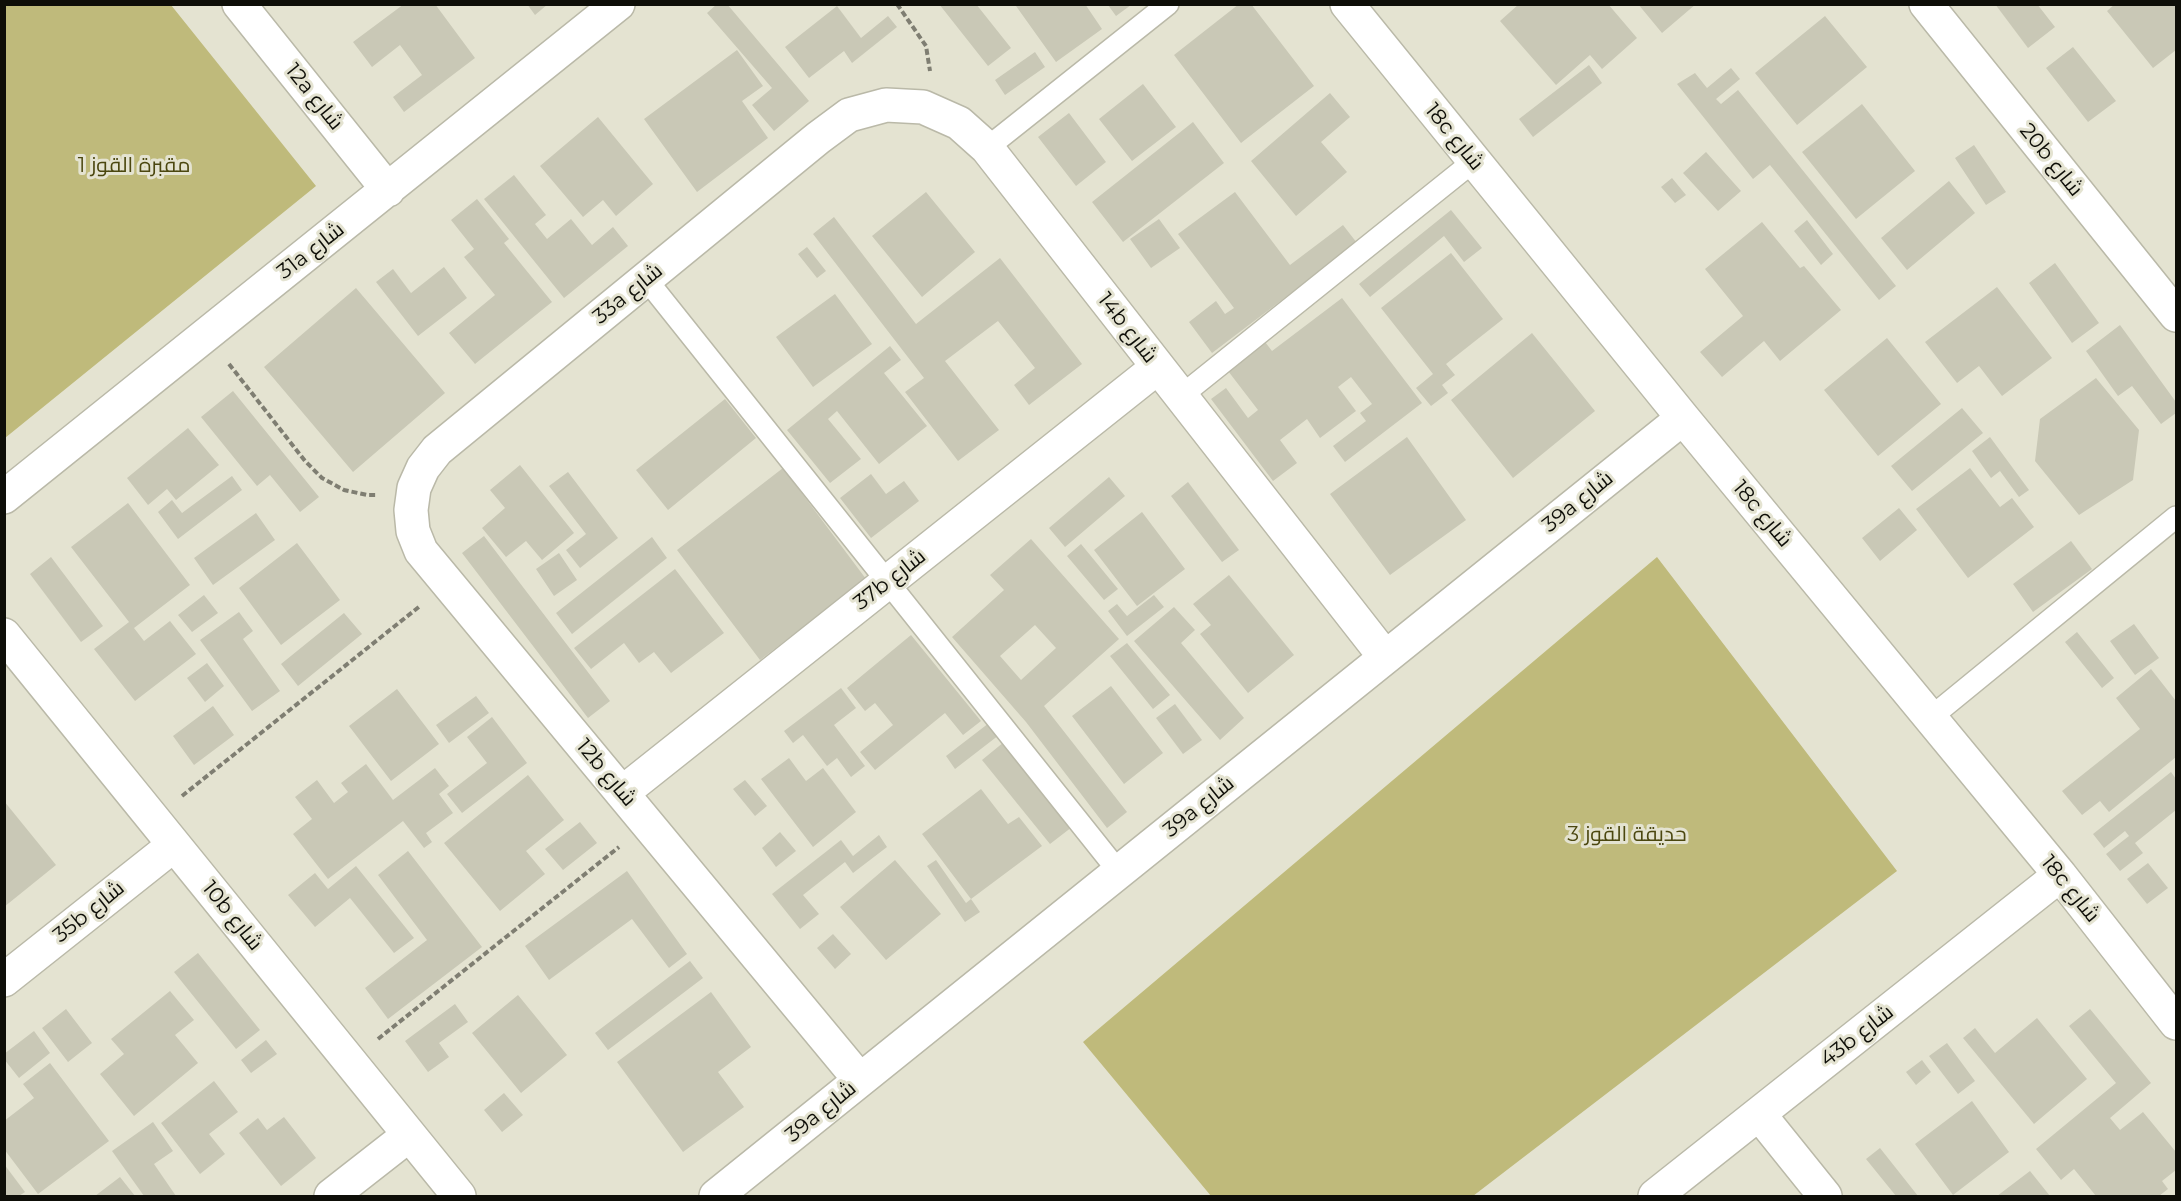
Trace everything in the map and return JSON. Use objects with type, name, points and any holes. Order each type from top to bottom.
[{"type":"street","name":"12a شارع","points":[[239,4],[388,190]]},
{"type":"street","name":"31a شارع","points":[[4,497],[618,4]]},
{"type":"street","name":"18c شارع","points":[[1347,4],[1683,418],[2060,875],[2176,1023]]},
{"type":"street","name":"20b شارع","points":[[1926,4],[2176,315]]},
{"type":"street","name":"14b شارع","points":[[818,138],[849,115],[885,105],[923,107],[958,123],[987,148],[1385,657]]},
{"type":"street","name":"33a شارع","points":[[437,450],[818,138]]},
{"type":"street","name":"37b شارع","points":[[622,793],[1158,367]]},
{"type":"street","name":"39a شارع","points":[[716,1197],[1683,418]]},
{"type":"street","name":"12b شارع","points":[[437,450],[423,468],[414,488],[411,510],[413,531],[422,551],[860,1080]]},
{"type":"street","name":"10b شارع","points":[[4,635],[459,1197]]},
{"type":"street","name":"35b شارع","points":[[4,980],[174,845]]},
{"type":"street","name":"43b شارع","points":[[1655,1197],[2060,875]]},
{"type":"street","points":[[1759,1114],[1826,1197]]},
{"type":"street","points":[[332,1197],[409,1135]]},
{"type":"lane","points":[[987,148],[1168,4]]},
{"type":"lane","points":[[1181,396],[1474,161]]},
{"type":"lane","points":[[646,279],[1119,872]]},
{"type":"lane","points":[[1930,717],[2176,517]]},
{"type":"path","points":[[897,4],[926,46],[931,67],[930,87],[923,107]]},
{"type":"path","points":[[206,335],[305,461],[322,478],[344,490],[367,495],[391,494],[414,488]]},
{"type":"path","points":[[153,819],[448,584]]},
{"type":"path","points":[[350,1062],[648,824]]},
{"type":"green space","name":"مقبرة القوز 1","points":[[5,4],[171,5],[316,186],[5,438]]},
{"type":"green space","name":"حديقة القوز 3","points":[[1657,557],[1897,871],[1473,1196],[1211,1196],[1083,1042]]},
{"type":"building","points":[[404,4],[435,4],[475,58],[404,112],[393,97],[422,75],[400,45],[372,67],[353,42]]},
{"type":"building","points":[[527,4],[548,4],[535,15]]},
{"type":"building","points":[[717,4],[727,4],[809,101],[774,131],[752,105],[772,88],[707,13]]},
{"type":"building","points":[[939,4],[976,4],[1011,48],[988,66]]},
{"type":"building","points":[[1017,4],[1085,4],[1102,29],[1056,62],[1016,6]]},
{"type":"building","points":[[1239,4],[1251,4],[1314,86],[1241,143],[1174,55]]},
{"type":"building","points":[[1519,4],[1608,4],[1637,38],[1602,69],[1590,55],[1556,85],[1500,21]]},
{"type":"building","points":[[1638,4],[1696,4],[1662,33]]},
{"type":"building","points":[[1995,4],[2037,4],[2055,27],[2028,48]]},
{"type":"building","points":[[2115,4],[2176,4],[2176,50],[2153,68],[2107,11]]},
{"type":"building","points":[[1108,5],[1131,5],[1116,16]]},
{"type":"building","points":[[837,6],[861,38],[888,16],[897,27],[852,63],[844,51],[809,78],[785,47]]},
{"type":"building","points":[[1825,16],[1867,67],[1797,125],[1755,73]]},
{"type":"building","points":[[2073,47],[2116,101],[2088,122],[2046,68]]},
{"type":"building","points":[[737,50],[763,86],[742,101],[768,138],[697,192],[644,119]]},
{"type":"building","points":[[1035,52],[1045,67],[1005,95],[995,80]]},
{"type":"building","points":[[1589,65],[1602,83],[1533,137],[1519,119]]},
{"type":"building","points":[[1731,68],[1740,79],[1716,99],[1721,104],[1738,90],[1896,286],[1879,300],[1770,165],[1753,179],[1677,84],[1695,73],[1707,88]]},
{"type":"building","points":[[1143,84],[1176,127],[1132,161],[1099,119]]},
{"type":"building","points":[[1330,93],[1350,117],[1321,142],[1347,172],[1296,216],[1251,161]]},
{"type":"building","points":[[1862,104],[1915,171],[1856,219],[1802,152]]},
{"type":"building","points":[[1069,113],[1106,162],[1076,186],[1038,137]]},
{"type":"building","points":[[598,117],[653,184],[616,216],[603,200],[583,217],[540,166]]},
{"type":"building","points":[[1193,122],[1224,163],[1123,242],[1092,202]]},
{"type":"building","points":[[1974,145],[2006,192],[1986,205],[1955,158]]},
{"type":"building","points":[[1706,152],[1741,191],[1718,211],[1683,173]]},
{"type":"building","points":[[514,175],[546,215],[535,224],[547,239],[571,219],[592,245],[613,227],[628,246],[564,298],[484,199]]},
{"type":"building","points":[[1672,178],[1686,195],[1675,203],[1661,187]]},
{"type":"building","points":[[1949,181],[1975,213],[1907,270],[1881,238]]},
{"type":"building","points":[[926,192],[975,252],[922,297],[872,236]]},
{"type":"building","points":[[1235,192],[1290,265],[1343,225],[1357,243],[1212,353],[1189,322],[1216,301],[1225,314],[1234,308],[1178,234]]},
{"type":"building","points":[[477,199],[509,239],[504,243],[552,302],[475,364],[449,333],[495,295],[464,257],[474,249],[451,220]]},
{"type":"building","points":[[1451,210],[1482,248],[1464,262],[1444,236],[1370,297],[1359,284]]},
{"type":"building","points":[[834,217],[916,324],[1000,258],[1082,364],[1029,405],[1014,385],[1035,368],[998,321],[945,361],[999,430],[958,461],[905,392],[924,378],[813,234]]},
{"type":"building","points":[[1159,219],[1180,248],[1151,268],[1130,239]]},
{"type":"building","points":[[1807,220],[1833,254],[1821,265],[1794,231]]},
{"type":"building","points":[[1762,222],[1800,268],[1804,266],[1841,310],[1780,361],[1764,341],[1722,377],[1700,352],[1743,316],[1705,269]]},
{"type":"building","points":[[807,247],[826,271],[817,278],[798,254]]},
{"type":"building","points":[[1451,253],[1503,319],[1446,364],[1455,375],[1442,385],[1448,393],[1431,406],[1416,388],[1433,374],[1381,308]]},
{"type":"building","points":[[2055,263],[2099,323],[2072,343],[2029,283]]},
{"type":"building","points":[[444,267],[467,298],[418,336],[376,282],[393,269],[411,293]]},
{"type":"building","points":[[1997,287],[2052,358],[2002,396],[1979,366],[1957,383],[1925,342]]},
{"type":"building","points":[[356,288],[445,393],[353,472],[264,367]]},
{"type":"building","points":[[835,294],[872,344],[813,387],[776,337]]},
{"type":"building","points":[[1342,298],[1422,403],[1345,462],[1333,446],[1366,421],[1360,413],[1372,404],[1351,377],[1338,387],[1356,411],[1320,438],[1307,419],[1280,440],[1297,463],[1273,481],[1211,399],[1226,388],[1248,418],[1258,410],[1225,367],[1262,338],[1272,351]]},
{"type":"building","points":[[2120,325],[2176,402],[2176,413],[2161,424],[2132,386],[2118,396],[2086,351]]},
{"type":"building","points":[[1532,333],[1595,411],[1513,478],[1451,400]]},
{"type":"building","points":[[1887,338],[1941,404],[1878,456],[1824,390]]},
{"type":"building","points":[[890,346],[901,360],[884,373],[927,426],[879,464],[837,411],[828,419],[861,459],[830,483],[787,430]]},
{"type":"building","points":[[2096,378],[2139,430],[2133,480],[2079,515],[2035,461],[2040,419]]},
{"type":"building","points":[[233,391],[319,497],[300,512],[270,475],[257,486],[201,417]]},
{"type":"building","points":[[725,399],[756,438],[668,510],[636,470]]},
{"type":"building","points":[[1962,408],[1983,433],[1912,491],[1891,466]]},
{"type":"building","points":[[188,428],[219,465],[176,500],[167,489],[148,505],[127,478]]},
{"type":"building","points":[[1407,437],[1466,520],[1390,575],[1330,494]]},
{"type":"building","points":[[1990,437],[2029,490],[2019,497],[2000,471],[1991,478],[1972,451]]},
{"type":"building","points":[[520,465],[574,533],[542,560],[526,541],[506,557],[482,528],[505,508],[490,490]]},
{"type":"building","points":[[783,468],[866,579],[760,660],[677,550]]},
{"type":"building","points":[[1970,468],[2000,507],[2012,498],[2034,527],[1968,578],[1916,509]]},
{"type":"building","points":[[568,472],[618,538],[580,568],[566,550],[586,534],[549,486]]},
{"type":"building","points":[[871,474],[886,494],[904,481],[919,501],[871,538],[840,498]]},
{"type":"building","points":[[232,476],[242,490],[178,539],[158,512],[172,500],[182,513]]},
{"type":"building","points":[[1109,477],[1125,496],[1065,547],[1049,528]]},
{"type":"building","points":[[1188,482],[1239,550],[1222,562],[1171,496]]},
{"type":"building","points":[[128,503],[190,585],[134,628],[144,641],[170,621],[196,654],[135,701],[94,649],[129,622],[71,547]]},
{"type":"building","points":[[1899,508],[1917,530],[1880,561],[1862,538]]},
{"type":"building","points":[[1142,512],[1185,569],[1137,606],[1094,550]]},
{"type":"building","points":[[256,513],[275,540],[213,585],[194,558]]},
{"type":"building","points":[[484,536],[610,701],[588,718],[462,553]]},
{"type":"building","points":[[652,537],[667,558],[572,634],[556,613]]},
{"type":"building","points":[[1031,539],[1119,639],[1044,706],[1127,812],[1107,828],[1026,722],[952,637],[1004,590],[990,575]],"holes":[[[1035,625],[1056,648],[1021,680],[1000,656]]]},
{"type":"building","points":[[2071,541],[2092,569],[2033,612],[2013,584]]},
{"type":"building","points":[[297,543],[340,600],[281,645],[239,588]]},
{"type":"building","points":[[1081,544],[1118,589],[1104,600],[1067,556]]},
{"type":"building","points":[[559,553],[577,580],[554,596],[536,569]]},
{"type":"building","points":[[51,557],[103,626],[81,642],[30,574]]},
{"type":"building","points":[[675,569],[724,633],[671,673],[654,652],[639,663],[624,643],[591,669],[574,648]]},
{"type":"building","points":[[1229,575],[1294,655],[1248,693],[1200,634],[1211,625],[1193,604]]},
{"type":"building","points":[[204,595],[218,613],[192,632],[178,615]]},
{"type":"building","points":[[1154,595],[1164,607],[1127,636],[1108,611],[1117,604],[1127,616]]},
{"type":"building","points":[[1174,607],[1195,630],[1181,643],[1244,718],[1220,740],[1134,641]]},
{"type":"building","points":[[239,612],[253,631],[243,639],[280,691],[252,711],[200,640]]},
{"type":"building","points":[[344,613],[362,634],[298,686],[281,664]]},
{"type":"building","points":[[2134,624],[2159,658],[2135,675],[2110,641]]},
{"type":"building","points":[[2077,632],[2114,678],[2102,688],[2065,642]]},
{"type":"building","points":[[911,635],[981,721],[963,735],[945,713],[875,770],[860,752],[893,725],[875,703],[865,711],[847,688]]},
{"type":"building","points":[[1127,643],[1170,695],[1153,709],[1110,656]]},
{"type":"building","points":[[207,663],[224,686],[205,702],[187,678]]},
{"type":"building","points":[[2151,669],[2176,701],[2176,757],[2109,812],[2100,801],[2082,815],[2062,791],[2140,729],[2116,698]]},
{"type":"building","points":[[1111,686],[1163,753],[1124,784],[1072,716]]},
{"type":"building","points":[[841,688],[856,708],[834,725],[865,766],[851,777],[837,758],[827,766],[803,735],[793,743],[784,731]]},
{"type":"building","points":[[397,689],[439,744],[391,781],[349,726]]},
{"type":"building","points":[[476,696],[489,713],[449,743],[436,725]]},
{"type":"building","points":[[1175,704],[1202,740],[1183,754],[1156,718]]},
{"type":"building","points":[[213,706],[234,735],[194,765],[173,736]]},
{"type":"building","points":[[492,717],[527,763],[462,813],[447,794],[487,763],[467,737]]},
{"type":"building","points":[[989,723],[999,735],[955,769],[946,756]]},
{"type":"building","points":[[1004,742],[1072,827],[1050,844],[982,760]]},
{"type":"building","points":[[789,758],[806,781],[823,768],[856,812],[813,847],[761,779]]},
{"type":"building","points":[[366,764],[393,800],[435,768],[449,786],[439,794],[453,813],[426,833],[432,842],[424,848],[403,821],[328,879],[293,834],[312,819],[295,797],[317,780],[334,803],[348,792],[341,783]]},
{"type":"building","points":[[2171,772],[2176,779],[2176,810],[2135,843],[2143,853],[2120,871],[2106,854],[2129,836],[2125,831],[2104,848],[2093,834]]},
{"type":"building","points":[[528,775],[564,820],[526,851],[545,874],[500,911],[444,843]]},
{"type":"building","points":[[745,780],[767,806],[755,816],[733,789]]},
{"type":"building","points":[[981,789],[1008,824],[1019,817],[1042,846],[971,899],[922,834]]},
{"type":"building","points":[[4,801],[56,865],[4,907]]},
{"type":"building","points":[[580,822],[597,843],[563,870],[545,849]]},
{"type":"building","points":[[780,832],[796,851],[776,867],[762,848]]},
{"type":"building","points":[[879,835],[887,847],[853,873],[845,862],[803,895],[819,914],[800,929],[772,894],[841,840],[853,856]]},
{"type":"building","points":[[408,851],[482,947],[388,1019],[365,988],[427,940],[378,875]]},
{"type":"building","points":[[895,860],[941,914],[886,960],[840,907]]},
{"type":"building","points":[[936,860],[966,903],[971,899],[980,912],[965,922],[927,866]]},
{"type":"building","points":[[2148,863],[2168,888],[2147,904],[2127,879]]},
{"type":"building","points":[[356,866],[414,938],[394,953],[350,898],[315,927],[288,895],[315,873],[328,889]]},
{"type":"building","points":[[627,871],[687,954],[669,968],[632,919],[549,980],[525,946]]},
{"type":"building","points":[[833,934],[851,954],[835,969],[817,948]]},
{"type":"building","points":[[198,953],[260,1030],[236,1049],[174,972]]},
{"type":"building","points":[[690,961],[703,978],[608,1050],[595,1033]]},
{"type":"building","points":[[170,991],[194,1020],[175,1035],[198,1063],[134,1116],[100,1074],[124,1054],[111,1039]]},
{"type":"building","points":[[711,992],[751,1047],[718,1072],[744,1107],[683,1152],[617,1062]]},
{"type":"building","points":[[518,995],[567,1055],[521,1093],[472,1033]]},
{"type":"building","points":[[455,1004],[468,1022],[439,1043],[449,1057],[428,1072],[405,1041]]},
{"type":"building","points":[[66,1009],[92,1043],[68,1062],[42,1028]]},
{"type":"building","points":[[2090,1009],[2151,1083],[2110,1118],[2120,1130],[2143,1112],[2176,1152],[2176,1170],[2162,1181],[2168,1189],[2159,1196],[2096,1196],[2074,1169],[2061,1180],[2036,1149],[2116,1083],[2069,1026]]},
{"type":"building","points":[[2037,1018],[2087,1079],[2034,1124],[1963,1038],[1975,1028],[1995,1053]]},
{"type":"building","points":[[34,1031],[50,1053],[19,1078],[4,1059],[4,1054]]},
{"type":"building","points":[[266,1040],[277,1054],[251,1073],[241,1060]]},
{"type":"building","points":[[1947,1043],[1975,1081],[1958,1094],[1929,1056]]},
{"type":"building","points":[[1922,1060],[1931,1072],[1916,1085],[1906,1072]]},
{"type":"building","points":[[50,1063],[109,1141],[38,1194],[4,1149],[4,1121],[34,1098],[23,1084]]},
{"type":"building","points":[[214,1081],[238,1112],[209,1134],[225,1154],[200,1174],[161,1123]]},
{"type":"building","points":[[504,1093],[523,1115],[502,1132],[484,1110]]},
{"type":"building","points":[[1972,1101],[2009,1152],[1953,1195],[1915,1144]]},
{"type":"building","points":[[284,1117],[316,1158],[281,1186],[239,1133],[258,1118],[267,1130]]},
{"type":"building","points":[[153,1122],[173,1151],[154,1164],[176,1196],[144,1196],[112,1151]]},
{"type":"building","points":[[1880,1148],[1918,1196],[1896,1196],[1866,1159]]},
{"type":"building","points":[[4,1164],[25,1192],[19,1196],[4,1196]]},
{"type":"building","points":[[2030,1171],[2050,1196],[1997,1196]]},
{"type":"building","points":[[120,1177],[135,1196],[95,1196]]}]
